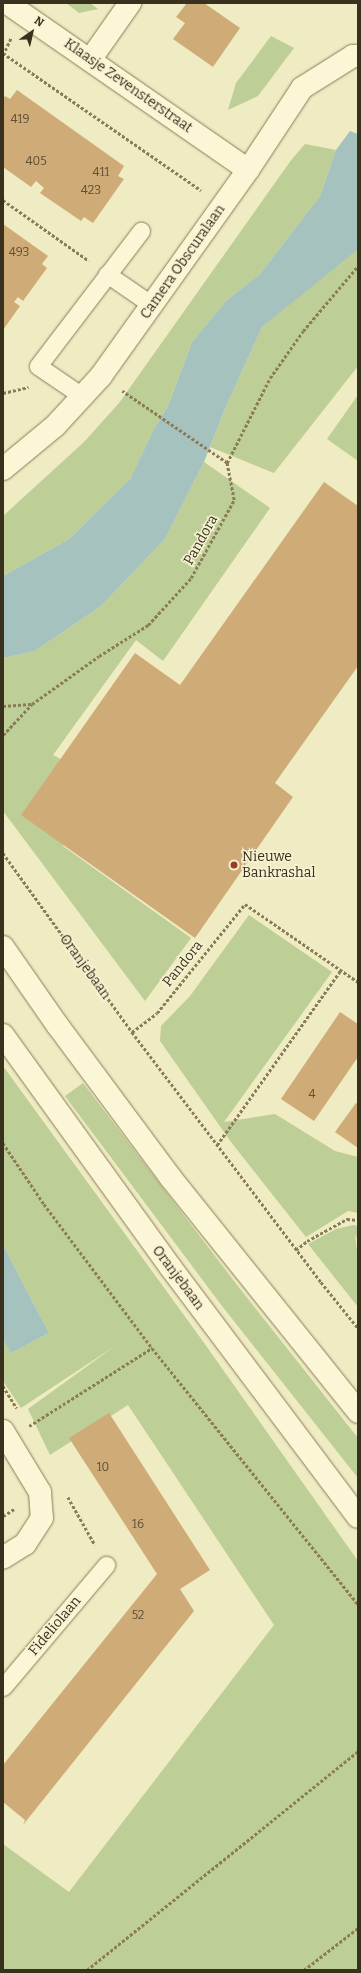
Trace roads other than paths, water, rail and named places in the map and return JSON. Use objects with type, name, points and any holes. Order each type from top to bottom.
[{"type":"main road","name":"Klaasje Zevensterstraat","points":[[7,3],[248,170]]},
{"type":"main road","points":[[90,60],[130,3]]},
{"type":"main road","name":"Camera Obscuralaan","points":[[3,469],[55,426],[100,376],[248,170],[302,88],[353,56],[358,56]]},
{"type":"main road","points":[[3,947],[58,1026],[170,1177],[358,1412]]},
{"type":"main road","name":"Oranjebaan","points":[[3,1035],[171,1268],[358,1517]]},
{"type":"main road","points":[[3,1431],[40,1492],[42,1518],[25,1544],[3,1558]]},
{"type":"lane","points":[[82,396],[38,366],[141,230]]},
{"type":"lane","points":[[107,274],[152,305]]},
{"type":"lane","name":"Fideliolaan","points":[[3,1687],[106,1565]]},
{"type":"water","points":[[350,131],[358,134],[357,250],[262,327],[225,409],[204,462],[165,539],[101,606],[35,651],[3,658],[3,576],[69,539],[130,479],[154,429],[168,406],[192,342],[227,300],[260,274],[320,196],[336,150]]},
{"type":"water","points":[[3,1245],[49,1333],[11,1353],[3,1340]]},
{"type":"place","name":"Nieuwe Bankrashal","points":[[234,865]]}]
